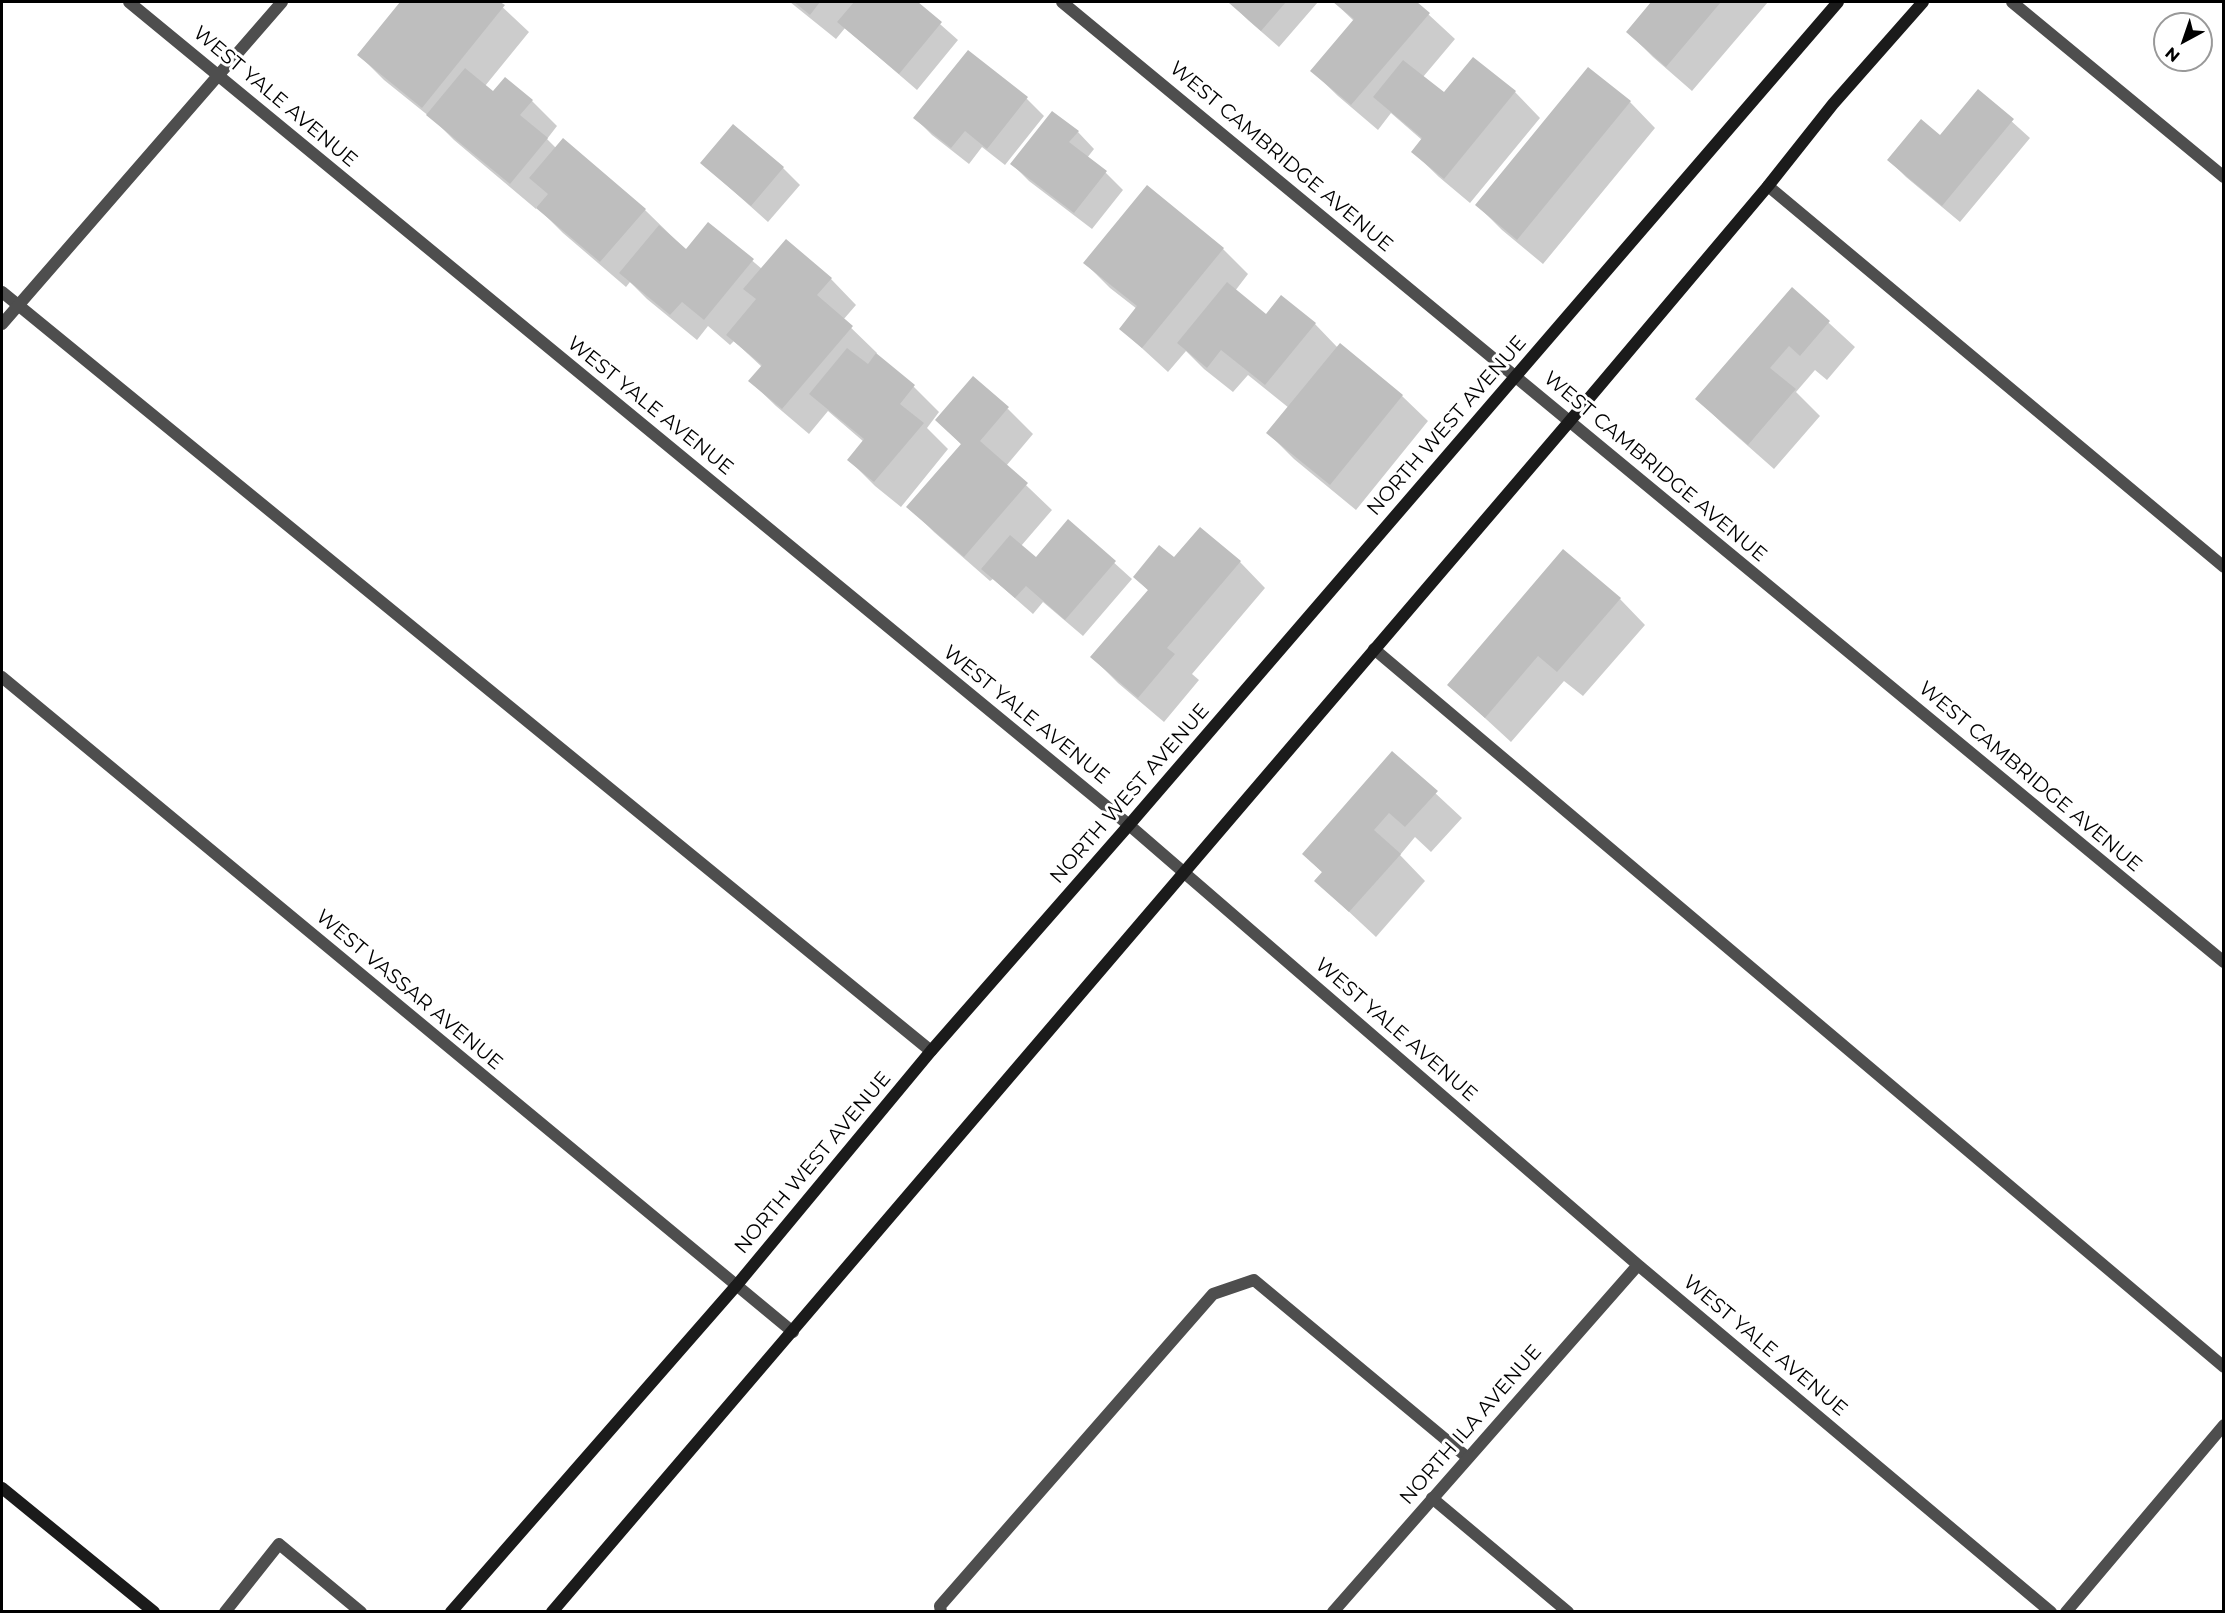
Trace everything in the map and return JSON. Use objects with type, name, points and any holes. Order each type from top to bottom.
[{"type":"main road","name":"NORTH WEST AVENUE","points":[[451,1611],[736,1286],[931,1051],[1129,825],[1838,2]]},
{"type":"main road","points":[[552,1611],[1185,874],[1768,186],[1833,104],[1923,2]]},
{"type":"main road","points":[[2,1488],[154,1611]]},
{"type":"street","name":"WEST YALE AVENUE","points":[[129,2],[1129,825],[1638,1265],[2051,1611]]},
{"type":"street","points":[[2,324],[282,2]]},
{"type":"street","name":"WEST CAMBRIDGE AVENUE","points":[[1062,2],[2223,962]]},
{"type":"street","points":[[2012,2],[2223,177]]},
{"type":"street","points":[[1768,186],[2223,567]]},
{"type":"street","points":[[2,292],[931,1051]]},
{"type":"street","points":[[1374,649],[2223,1367]]},
{"type":"street","name":"WEST VASSAR AVENUE","points":[[2,677],[793,1332]]},
{"type":"street","name":"NORTH ILA AVENUE","points":[[1333,1611],[1638,1265]]},
{"type":"street","points":[[941,1611],[940,1605],[1213,1294],[1254,1280],[1468,1458]]},
{"type":"street","points":[[2066,1611],[2223,1425]]},
{"type":"street","points":[[1432,1498],[1568,1611]]},
{"type":"street","points":[[225,1611],[279,1544],[361,1611]]},
{"type":"building","points":[[400,2],[500,2],[505,5],[422,108],[357,55]]},
{"type":"building","points":[[794,2],[820,2],[810,15]]},
{"type":"building","points":[[854,2],[918,2],[942,22],[899,74],[837,22]]},
{"type":"building","points":[[1286,2],[1261,31],[1229,3]]},
{"type":"building","points":[[1333,2],[1417,2],[1430,13],[1351,105],[1310,71],[1354,19]]},
{"type":"building","points":[[1651,2],[1721,2],[1666,67],[1626,32]]},
{"type":"building","points":[[968,50],[1028,97],[987,149],[965,131],[951,148],[913,118]]},
{"type":"building","points":[[1473,57],[1516,91],[1444,179],[1411,152],[1422,138],[1373,97],[1403,60],[1444,92]]},
{"type":"building","points":[[1588,67],[1631,101],[1517,240],[1475,205]]},
{"type":"building","points":[[465,68],[493,91],[505,77],[533,100],[520,115],[548,138],[510,184],[426,115]]},
{"type":"building","points":[[1978,89],[2014,119],[1942,206],[1887,160],[1921,119],[1940,135]]},
{"type":"building","points":[[1052,111],[1079,131],[1069,142],[1107,171],[1074,213],[1010,164]]},
{"type":"building","points":[[733,124],[784,167],[751,206],[700,163]]},
{"type":"building","points":[[563,138],[646,209],[600,262],[536,208],[548,194],[529,178]]},
{"type":"building","points":[[1147,185],[1224,248],[1142,348],[1119,329],[1137,306],[1083,263]]},
{"type":"building","points":[[708,222],[754,259],[704,320],[682,302],[670,315],[619,273],[659,225],[686,249]]},
{"type":"building","points":[[786,239],[832,278],[817,295],[853,326],[782,409],[748,381],[762,365],[726,335],[756,299],[743,289]]},
{"type":"building","points":[[1227,282],[1266,314],[1281,295],[1316,323],[1265,385],[1221,350],[1207,368],[1177,343]]},
{"type":"building","points":[[1792,287],[1830,321],[1800,356],[1789,346],[1770,368],[1796,389],[1748,445],[1695,399]]},
{"type":"building","points":[[1340,343],[1403,395],[1330,485],[1266,433]]},
{"type":"building","points":[[847,348],[868,364],[876,353],[915,385],[900,404],[924,423],[874,482],[847,460],[864,439],[809,394]]},
{"type":"building","points":[[973,376],[1009,407],[980,441],[1028,483],[964,557],[906,507],[961,444],[935,420]]},
{"type":"building","points":[[1068,519],[1116,561],[1065,620],[1026,586],[1015,598],[981,569],[1010,535],[1036,557]]},
{"type":"building","points":[[1200,527],[1241,561],[1167,648],[1175,654],[1138,698],[1090,657],[1148,590],[1133,577],[1159,545],[1174,557]]},
{"type":"building","points":[[1563,549],[1621,598],[1557,672],[1538,656],[1485,718],[1447,685]]},
{"type":"building","points":[[1392,751],[1438,791],[1405,827],[1389,813],[1374,830],[1401,854],[1349,912],[1314,881],[1322,872],[1302,854]]}]
